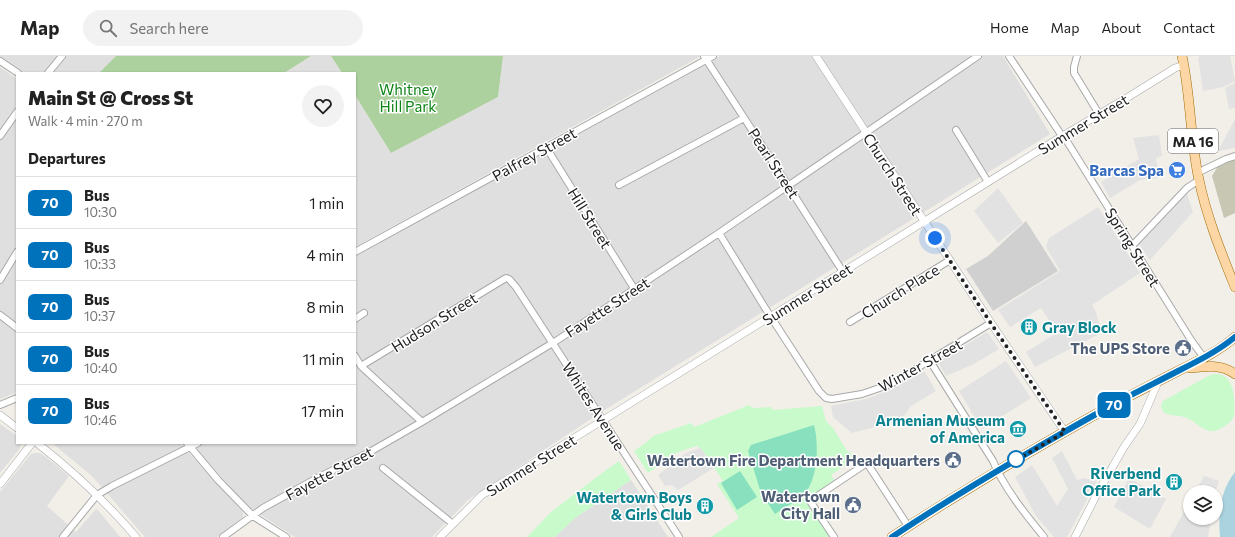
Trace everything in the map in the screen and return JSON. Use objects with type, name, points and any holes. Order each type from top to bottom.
[{"type":"main road","name":"MA 16","points":[[1183,60],[1202,196],[1212,229],[1235,288]]},
{"type":"main road","points":[[892,537],[958,494],[997,471],[1065,432],[1204,358],[1224,346],[1235,337]]},
{"type":"main road","points":[[1180,370],[1201,367],[1219,367],[1227,369],[1235,374]]},
{"type":"street","points":[[49,72],[62,56]]},
{"type":"street","name":"Palfrey Street","points":[[356,251],[546,148],[705,58],[713,56]]},
{"type":"street","name":"Church Street","points":[[816,56],[991,323],[1065,432]]},
{"type":"street","name":"Fayette Street","points":[[223,537],[263,508],[321,476],[368,453],[422,422],[635,290],[978,56]]},
{"type":"street","name":"Spring Street","points":[[1009,56],[1204,358]]},
{"type":"street","points":[[1077,56],[1074,73],[1099,114]]},
{"type":"street","name":"Pearl Street","points":[[705,58],[788,185],[842,272]]},
{"type":"street","points":[[0,60],[17,72]]},
{"type":"street","name":"Summer Street","points":[[440,537],[482,495],[1062,136],[1177,67],[1183,60]]},
{"type":"street","points":[[0,136],[16,113]]},
{"type":"street","points":[[619,185],[744,118]]},
{"type":"street","points":[[956,130],[988,182]]},
{"type":"street","name":"Hill Street","points":[[546,148],[635,290]]},
{"type":"street","points":[[1132,246],[1198,176],[1226,159],[1235,156]]},
{"type":"street","name":"Winter Street","points":[[719,233],[819,391],[827,398],[832,399],[850,397],[873,391],[895,382],[991,323]]},
{"type":"street","points":[[0,280],[16,254]]},
{"type":"street","name":"Church Place","points":[[850,322],[950,260]]},
{"type":"street","name":"Whites Avenue","points":[[506,278],[509,279],[516,287],[553,342],[679,537]]},
{"type":"street","name":"Hudson Street","points":[[361,366],[506,278]]},
{"type":"street","points":[[356,318],[364,313]]},
{"type":"street","points":[[0,315],[16,327]]},
{"type":"street","points":[[356,358],[361,366],[422,422]]},
{"type":"street","points":[[930,361],[993,461],[997,471],[1025,513],[1044,537]]},
{"type":"street","points":[[1075,537],[1097,494],[1140,424],[1158,382]]},
{"type":"street","points":[[0,406],[16,398]]},
{"type":"street","points":[[0,415],[16,427]]},
{"type":"street","points":[[0,484],[31,444]]},
{"type":"street","points":[[38,444],[76,474],[136,537]]},
{"type":"street","points":[[63,537],[97,495],[188,445],[218,480],[253,516],[286,537]]},
{"type":"street","points":[[834,537],[810,501],[868,463],[908,526]]},
{"type":"street","points":[[383,468],[453,524]]},
{"type":"shaded area","points":[[0,56],[116,56],[100,72],[16,72],[16,76],[0,63]]},
{"type":"shaded area","points":[[311,56],[331,56],[341,72],[286,72]]},
{"type":"shaded area","points":[[503,56],[701,56],[356,246],[356,97],[391,153],[498,97]]},
{"type":"shaded area","points":[[720,56],[1003,56],[1050,134],[603,411],[468,500],[432,537],[295,537],[247,506],[192,444],[356,444],[356,255]]},
{"type":"shaded area","points":[[1230,56],[1235,81],[1223,87],[1203,91],[1198,57]]},
{"type":"shaded area","points":[[0,67],[16,78],[16,392],[0,399]]},
{"type":"shaded area","points":[[1235,83],[1235,108],[1229,109],[1225,88]]},
{"type":"shaded area","points":[[1235,119],[1235,148],[1218,151]]},
{"type":"shaded area","points":[[1159,135],[1162,156],[1156,158],[1159,178],[1140,180],[1110,198],[1101,182],[1139,159],[1133,138]]},
{"type":"shaded area","points":[[1235,159],[1235,213],[1224,218],[1212,176],[1218,166]]},
{"type":"shaded area","points":[[998,188],[1023,223],[998,243],[974,211]]},
{"type":"shaded area","points":[[1187,194],[1193,212],[1150,260],[1139,244]]},
{"type":"shaded area","points":[[1098,207],[1140,273],[1092,305],[1096,312],[1101,333],[1035,367],[1026,352],[1057,333],[1041,308],[1010,327],[998,310],[1060,271],[1046,247],[1049,238]]},
{"type":"shaded area","points":[[1026,221],[1058,271],[993,311],[966,269],[988,256]]},
{"type":"shaded area","points":[[987,332],[999,349],[974,364],[946,376],[938,362]]},
{"type":"shaded area","points":[[1006,361],[1031,398],[982,429],[959,391]]},
{"type":"shaded area","points":[[925,372],[936,391],[911,406],[899,421],[852,433],[833,417],[831,406],[866,399],[888,391]]},
{"type":"shaded area","points":[[0,424],[16,435],[16,444],[20,444],[20,448],[0,473]]},
{"type":"shaded area","points":[[53,444],[181,444],[243,512],[243,517],[217,537],[145,537],[92,476]]},
{"type":"shaded area","points":[[700,448],[714,468],[678,490],[672,485],[665,486],[658,475],[686,453]]},
{"type":"shaded area","points":[[1062,451],[1077,480],[1084,478],[1097,481],[1068,535],[1066,537],[1054,537],[1036,516],[1015,477],[1032,465],[1057,506],[1068,489],[1052,458]]},
{"type":"shaded area","points":[[40,453],[46,457],[69,476],[47,506],[76,532],[97,509],[120,537],[0,537],[0,492],[31,454]]},
{"type":"shaded area","points":[[1204,476],[1219,481],[1218,485],[1199,485]]},
{"type":"shaded area","points":[[1129,478],[1166,499],[1150,529],[1114,507]]},
{"type":"shaded area","points":[[631,480],[668,537],[555,537],[575,518]]},
{"type":"shaded area","points":[[1183,514],[1183,525],[1210,525],[1208,537],[1170,537]]},
{"type":"green space","points":[[116,56],[311,56],[286,72],[100,72]]},
{"type":"green space","name":"Whitney Hill Park","points":[[331,56],[503,56],[498,97],[391,153],[356,97],[356,72],[341,72]]},
{"type":"green space","points":[[1210,375],[1222,375],[1227,378],[1234,395],[1234,416],[1227,425],[1217,430],[1207,430],[1190,419],[1170,415],[1162,410],[1161,406],[1163,401]]},
{"type":"green space","points":[[749,405],[753,408],[771,407],[773,410],[822,406],[826,421],[833,428],[847,451],[851,453],[854,459],[831,475],[834,480],[806,500],[830,537],[711,537],[739,518],[717,484],[723,481],[703,451],[697,446],[678,452],[648,473],[634,451],[653,436],[691,423],[694,427]]},
{"type":"green space","points":[[814,425],[817,450],[815,469],[810,485],[800,498],[775,514],[761,493],[748,451],[751,445]]},
{"type":"green space","points":[[619,461],[631,480],[575,518],[555,537],[527,537],[551,512]]},
{"type":"green space","points":[[740,471],[757,497],[737,510],[721,483]]},
{"type":"water","points":[[1235,472],[1235,537],[1220,537],[1219,525],[1223,525],[1223,495]]},
{"type":"bus line","name":"70","points":[[892,537],[997,471],[1128,397],[1204,358],[1224,346],[1235,337]]},
{"type":"place","name":"Barcas Spa","points":[[1177,170]]},
{"type":"place","name":"Gray Block","points":[[1029,327]]},
{"type":"place","name":"The UPS Store","points":[[1183,348]]},
{"type":"place","name":"Armenian Museum of America","points":[[1018,429]]},
{"type":"place","name":"Watertown Fire Department Headquarters","points":[[953,460]]},
{"type":"place","name":"Riverbend Office Park","points":[[1174,482]]},
{"type":"place","name":"Watertown City Hall","points":[[853,505]]},
{"type":"place","name":"Watertown Boys & Girls Club","points":[[705,506]]},
{"type":"route","points":[[935,238],[1065,432],[1013,462],[1016,459]]}]
